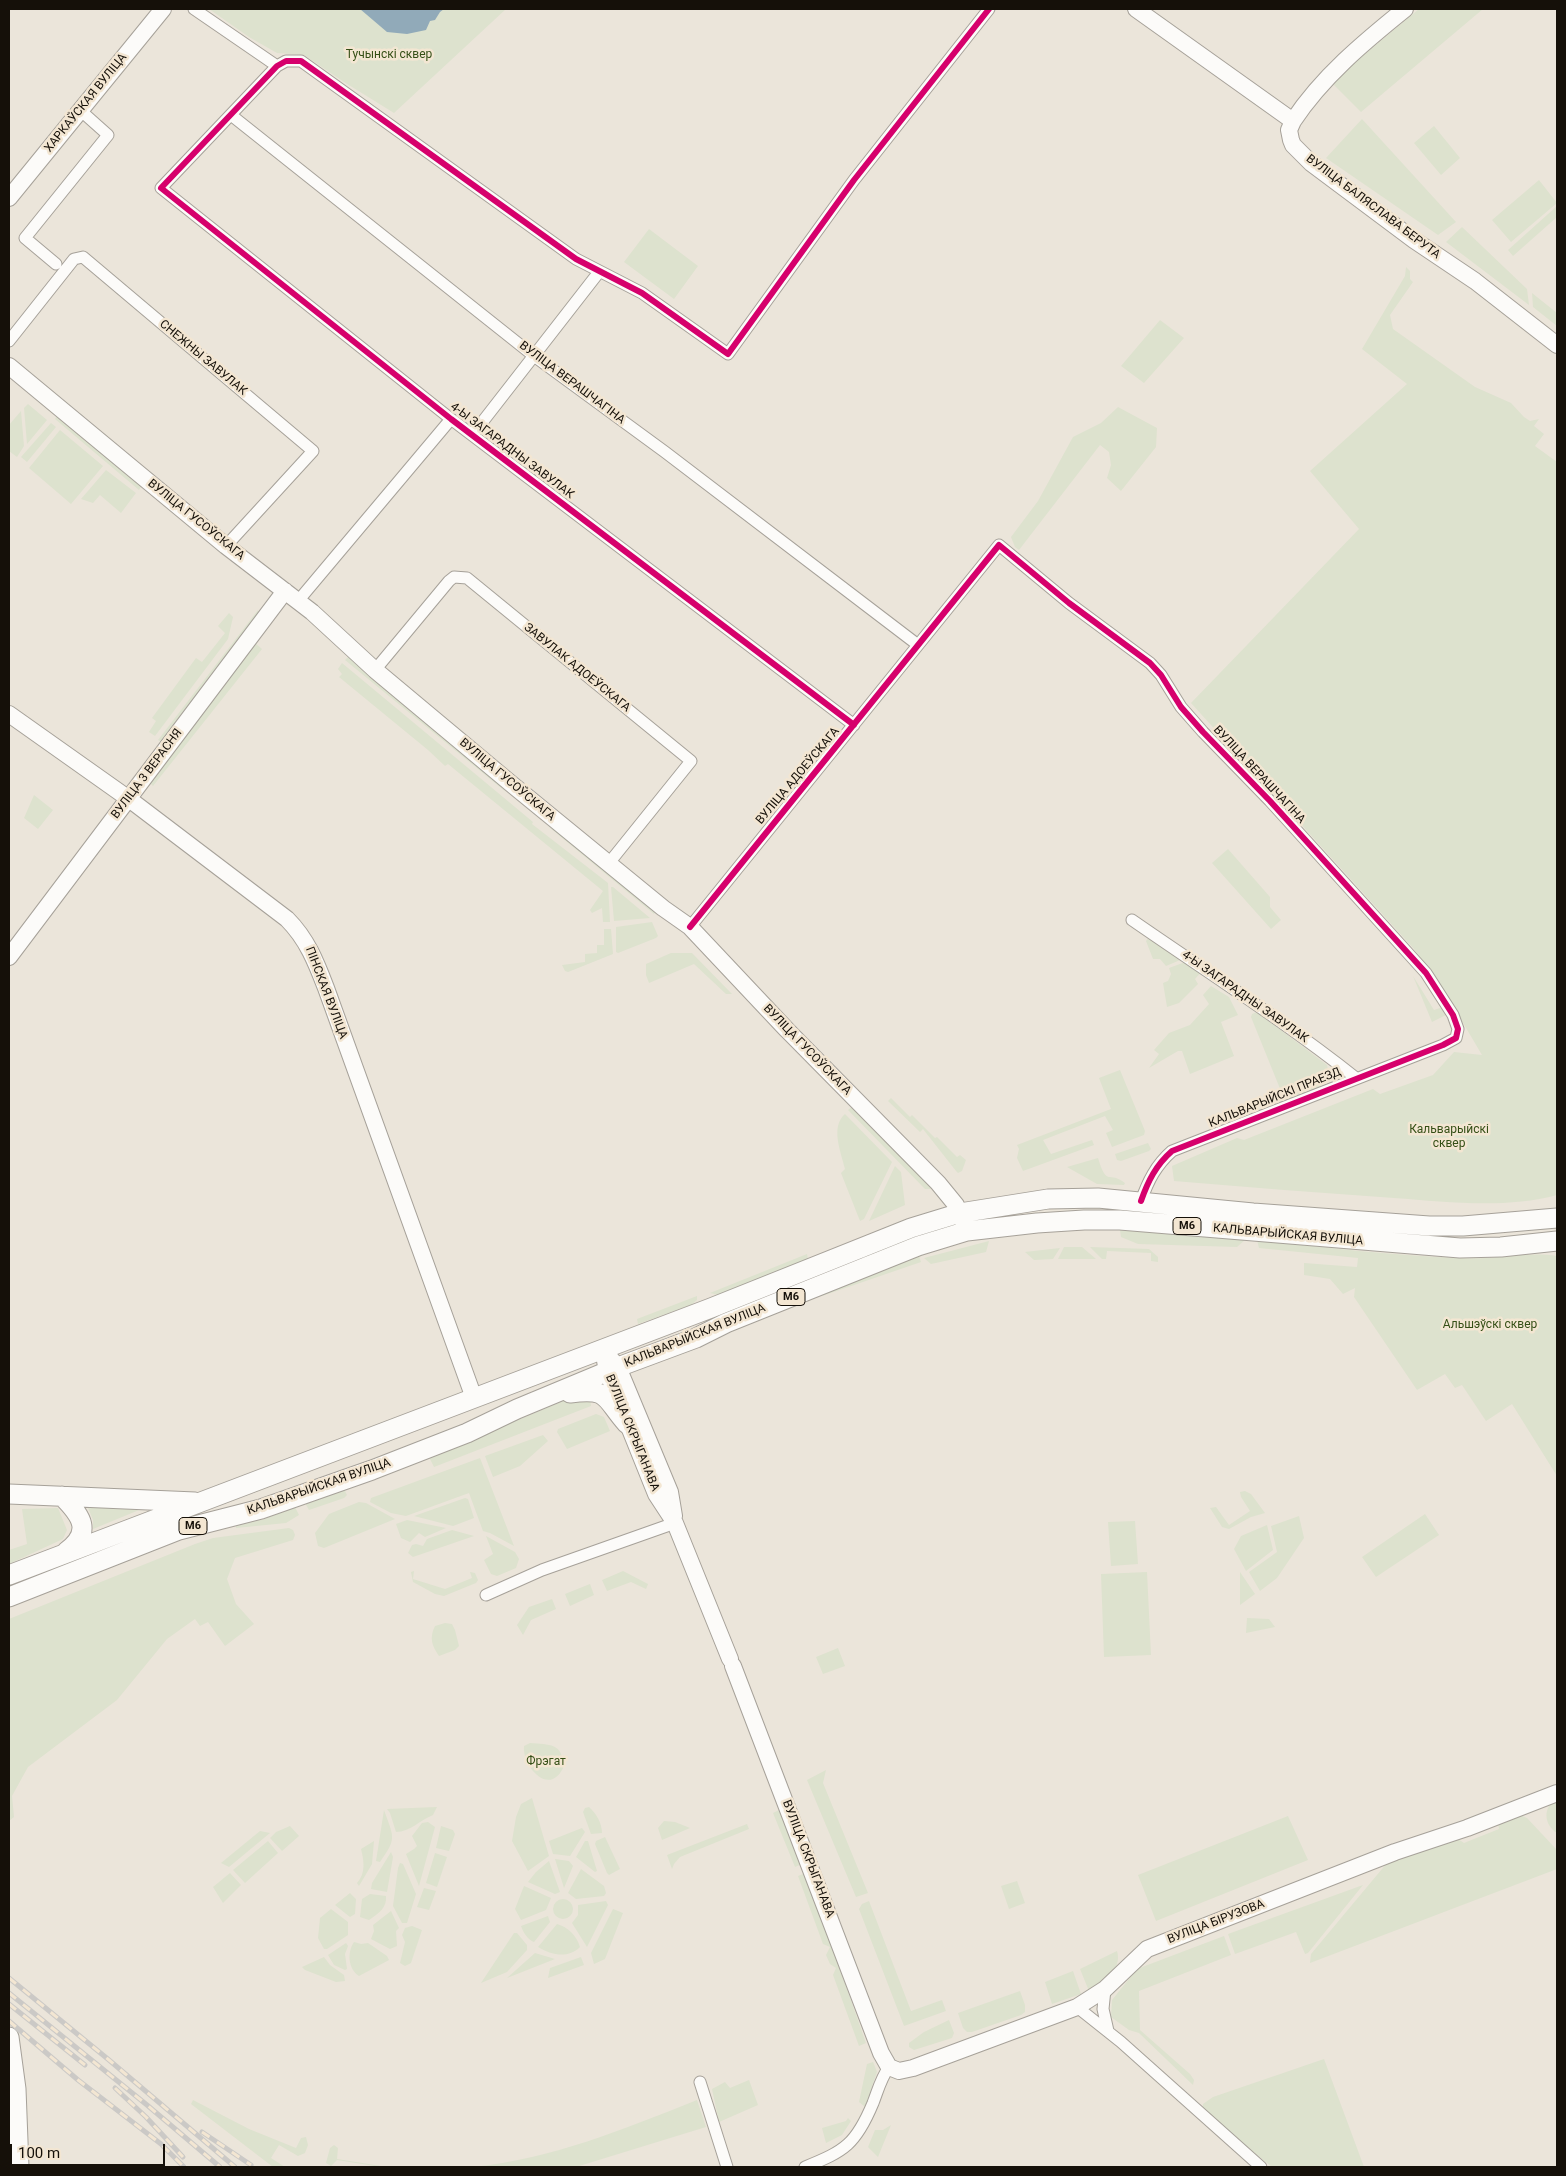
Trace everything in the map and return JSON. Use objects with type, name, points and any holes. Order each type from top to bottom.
[{"type":"main road","name":"КАЛЬВАРЫЙСКАЯ ВУЛІЦА","points":[[9,1574],[603,1349],[910,1228],[964,1222],[1048,1199],[1141,1201],[1253,1213],[1429,1226],[1463,1226],[1557,1218]]},
{"type":"main road","points":[[1141,1201],[1141,1222]]},
{"type":"main road","name":"КАЛЬВАРЫЙСКАЯ ВУЛІЦА","points":[[9,1597],[179,1530],[262,1509],[372,1470],[612,1370],[696,1338],[726,1323],[902,1253],[964,1222],[991,1227],[1084,1220],[1141,1222],[1451,1248],[1501,1247],[1557,1241]]},
{"type":"main road","points":[[554,1395],[590,1391],[602,1394],[627,1424]]},
{"type":"main road","points":[[467,1401],[468,1410],[472,1417],[467,1432]]},
{"type":"main road","points":[[304,1463],[310,1480],[319,1488]]},
{"type":"main road","points":[[9,1494],[200,1503]]},
{"type":"main road","points":[[62,1496],[76,1510],[82,1526],[79,1540],[64,1552]]},
{"type":"main road","points":[[9,2037],[18,2122],[19,2167]]},
{"type":"street","name":"ХАРКАЎСКАЯ ВУЛІЦА","points":[[9,198],[163,9]]},
{"type":"street","points":[[194,9],[277,66]]},
{"type":"street","points":[[231,115],[277,66],[286,61],[293,60],[306,64],[576,259],[642,293],[728,354],[854,180],[989,9]]},
{"type":"street","points":[[1136,9],[1293,121],[1326,80],[1354,52],[1405,9]]},
{"type":"street","points":[[56,264],[25,238],[108,135],[80,110]]},
{"type":"street","name":"4-Ы ЗАГАРАДНЫ ЗАВУЛАК","points":[[231,115],[161,188],[452,419],[854,725]]},
{"type":"street","name":"ВУЛІЦА ВЕРАШЧАГІНА","points":[[231,115],[534,356],[918,645]]},
{"type":"street","name":"ВУЛІЦА БАЛЯСЛАВА БЕРУТА","points":[[1293,121],[1289,134],[1293,145],[1321,171],[1414,240],[1475,281],[1557,345]]},
{"type":"street","name":"СНЕЖНЫ ЗАВУЛАК","points":[[9,341],[74,259],[83,257],[312,451],[226,546]]},
{"type":"street","points":[[473,434],[599,272]]},
{"type":"street","name":"ВУЛІЦА ГУСОЎСКАГА","points":[[9,366],[226,546],[292,596],[375,670],[663,908],[690,927],[786,1030],[934,1178],[956,1204],[964,1222]]},
{"type":"street","name":"ВУЛІЦА 3 ВЕРАСНЯ","points":[[9,957],[129,799],[292,596],[452,419]]},
{"type":"street","name":"ВУЛІЦА ВЕРАШЧАГІНА","points":[[998,545],[1069,603],[1150,663],[1161,675],[1181,707],[1270,801],[1426,973],[1453,1015],[1458,1029],[1456,1038],[1443,1045]]},
{"type":"street","name":"ВУЛІЦА АДОЕЎСКАГА","points":[[690,927],[702,909],[854,725],[998,545]]},
{"type":"street","name":"ЗАВУЛАК АДОЕЎСКАГА","points":[[375,670],[449,581],[454,577],[467,578],[691,761],[609,863]]},
{"type":"street","name":"ПІНСКАЯ ВУЛІЦА","points":[[9,714],[129,799],[287,919],[308,944],[326,988],[454,1345],[467,1401]]},
{"type":"street","name":"4-Ы ЗАГАРАДНЫ ЗАВУЛАК","points":[[1132,920],[1232,986],[1321,1050],[1356,1078]]},
{"type":"street","name":"КАЛЬВАРЫЙСКІ ПРАЕЗД","points":[[1141,1201],[1151,1176],[1163,1159],[1172,1151],[1443,1045]]},
{"type":"street","name":"ВУЛІЦА СКРЫГАНАВА","points":[[603,1349],[670,1492],[675,1523]]},
{"type":"street","name":"ВУЛІЦА СКРЫГАНАВА","points":[[612,1370],[627,1424],[656,1494],[675,1523],[732,1663],[881,2053],[889,2067]]},
{"type":"street","points":[[486,1595],[542,1570],[675,1523]]},
{"type":"street","name":"ВУЛІЦА БІРУЗОВА","points":[[889,2067],[899,2071],[913,2068],[1077,2007],[1105,1989],[1146,1949],[1395,1852],[1467,1828],[1557,1794]]},
{"type":"street","points":[[1105,1989],[1103,2009],[1108,2031]]},
{"type":"street","points":[[1077,2007],[1108,2031],[1261,2167]]},
{"type":"street","points":[[805,2167],[823,2160],[855,2138],[868,2115],[880,2082],[889,2067]]},
{"type":"street","points":[[700,2082],[727,2167]]},
{"type":"green space","name":"Тучынскі сквер","points":[[209,9],[506,9],[394,113],[304,55],[277,53],[249,37]]},
{"type":"green space","points":[[1419,9],[1483,9],[1361,112],[1334,85],[1336,78]]},
{"type":"green space","points":[[1362,119],[1456,222],[1438,235],[1326,158]]},
{"type":"green space","points":[[1434,126],[1460,158],[1441,175],[1414,143]]},
{"type":"green space","points":[[1539,180],[1557,203],[1511,242],[1492,220]]},
{"type":"green space","points":[[1557,206],[1557,217],[1513,256],[1508,250]]},
{"type":"green space","points":[[1462,227],[1527,289],[1529,305],[1446,242]]},
{"type":"green space","points":[[649,229],[698,266],[674,299],[624,262]]},
{"type":"green space","name":"Кальварыйскі сквер","points":[[1406,267],[1410,271],[1410,279],[1413,282],[1390,315],[1393,329],[1475,387],[1511,403],[1530,421],[1539,419],[1534,426],[1544,434],[1535,446],[1557,462],[1557,1195],[1517,1202],[1476,1203],[1174,1181],[1172,1166],[1237,1138],[1244,1140],[1373,1089],[1380,1094],[1433,1075],[1454,1052],[1482,1055],[1446,994],[1414,949],[1191,703],[1359,529],[1310,471],[1407,384],[1362,349],[1405,276]]},
{"type":"green space","points":[[1532,293],[1557,313],[1557,326],[1533,307]]},
{"type":"green space","points":[[1160,320],[1184,338],[1144,383],[1121,366]]},
{"type":"green space","points":[[28,404],[47,420],[27,444],[24,408]]},
{"type":"green space","points":[[1118,407],[1157,428],[1156,447],[1121,491],[1107,478],[1111,465],[1109,452],[1100,445],[1019,550],[1015,547],[1011,537],[1038,501],[1073,437],[1101,423]]},
{"type":"green space","points":[[21,411],[24,446],[17,457],[9,451],[9,425]]},
{"type":"green space","points":[[57,416],[142,485],[139,490],[55,419]]},
{"type":"green space","points":[[51,423],[56,427],[27,462],[21,457]]},
{"type":"green space","points":[[60,430],[103,466],[71,504],[29,468]]},
{"type":"green space","points":[[106,470],[136,493],[121,513],[100,495],[93,503],[81,499]]},
{"type":"green space","points":[[258,610],[258,614],[163,743],[158,740]]},
{"type":"green space","points":[[229,613],[233,617],[228,639],[155,736],[149,732],[156,721],[152,718],[196,658],[202,662],[225,633],[218,626]]},
{"type":"green space","points":[[254,642],[262,649],[153,786],[150,783]]},
{"type":"green space","points":[[349,656],[494,777],[506,792],[345,660]]},
{"type":"green space","points":[[342,663],[533,822],[532,824],[608,883],[610,922],[603,922],[602,908],[592,913],[590,910],[603,891],[448,764],[445,766],[339,677],[342,674],[338,669]]},
{"type":"green space","points":[[34,795],[53,810],[38,829],[24,818]]},
{"type":"green space","points":[[549,827],[564,835],[656,911],[654,914]]},
{"type":"green space","points":[[1228,849],[1270,897],[1270,907],[1281,920],[1271,929],[1212,863]]},
{"type":"green space","points":[[611,887],[613,887],[650,918],[614,921]]},
{"type":"green space","points":[[652,922],[658,936],[656,938],[618,953],[616,952],[616,927]]},
{"type":"green space","points":[[604,929],[611,929],[613,954],[568,972],[565,971],[562,965],[585,962],[585,954],[597,953],[597,945],[604,945]]},
{"type":"green space","points":[[1149,937],[1185,958],[1166,966],[1160,959],[1153,959],[1146,941]]},
{"type":"green space","points":[[671,953],[692,953],[732,994],[726,994],[694,964],[649,983],[646,975],[646,964]]},
{"type":"green space","points":[[1188,961],[1202,971],[1195,979],[1198,984],[1179,1003],[1167,1007],[1163,983],[1168,981],[1171,974],[1169,968]]},
{"type":"green space","points":[[1413,976],[1434,1010],[1443,1009],[1446,1015],[1432,1022]]},
{"type":"green space","points":[[1211,986],[1229,997],[1238,1015],[1221,1022],[1234,1056],[1190,1074],[1182,1051],[1178,1051],[1149,1068],[1159,1054],[1154,1050],[1169,1033],[1190,1025],[1209,1004],[1203,995]]},
{"type":"green space","points":[[1257,1012],[1327,1065],[1328,1073],[1322,1085],[1308,1093],[1285,1101],[1251,1017],[1252,1014]]},
{"type":"green space","points":[[1120,1070],[1145,1131],[1144,1135],[1112,1147],[1106,1133],[1113,1130],[1105,1116],[1043,1140],[1051,1154],[1092,1140],[1094,1145],[1023,1171],[1017,1158],[1019,1149],[1017,1145],[1111,1109],[1099,1078]]},
{"type":"green space","points":[[891,1098],[910,1117],[912,1115],[935,1138],[937,1137],[957,1157],[960,1155],[966,1160],[962,1171],[958,1173],[956,1171],[923,1129],[920,1132],[888,1101]]},
{"type":"green space","points":[[853,1106],[931,1189],[925,1189],[848,1110]]},
{"type":"green space","points":[[845,1114],[892,1162],[864,1219],[860,1221],[841,1173],[845,1169],[837,1133],[838,1126]]},
{"type":"green space","points":[[1148,1143],[1151,1149],[1149,1151],[1121,1161],[1117,1160],[1115,1154]]},
{"type":"green space","points":[[1098,1158],[1106,1176],[1120,1179],[1125,1183],[1124,1185],[1097,1184],[1067,1167]]},
{"type":"green space","points":[[895,1166],[901,1172],[905,1205],[869,1221]]},
{"type":"green space","points":[[1120,1230],[1245,1240],[1237,1247],[1138,1244],[1121,1237]]},
{"type":"green space","name":"Альшэўскі сквер","points":[[1257,1240],[1436,1257],[1474,1258],[1534,1254],[1557,1256],[1557,1476],[1512,1404],[1486,1421],[1462,1385],[1455,1388],[1445,1374],[1417,1390],[1354,1297],[1355,1288],[1343,1294],[1330,1279],[1304,1275],[1304,1263],[1357,1267],[1358,1258],[1259,1248]]},
{"type":"green space","points":[[989,1241],[986,1252],[931,1264],[924,1258]]},
{"type":"green space","points":[[1064,1247],[1082,1247],[1096,1259],[1058,1259]]},
{"type":"green space","points":[[1090,1247],[1149,1249],[1158,1257],[1158,1262],[1151,1261],[1151,1253],[1107,1251],[1106,1259],[1102,1259]]},
{"type":"green space","points":[[1060,1248],[1053,1259],[1034,1260],[1025,1252]]},
{"type":"green space","points":[[807,1254],[808,1259],[718,1295],[710,1293]]},
{"type":"green space","points":[[919,1256],[921,1262],[822,1296],[843,1284]]},
{"type":"green space","points":[[697,1296],[697,1300],[691,1305],[638,1324],[637,1319]]},
{"type":"green space","points":[[573,1397],[590,1398],[591,1406],[434,1467],[429,1457]]},
{"type":"green space","points":[[596,1414],[604,1417],[610,1431],[567,1449],[557,1432],[558,1429]]},
{"type":"green space","points":[[543,1435],[548,1441],[520,1466],[493,1477],[485,1456]]},
{"type":"green space","points":[[480,1458],[514,1546],[483,1531],[469,1493],[406,1516],[391,1513],[370,1502],[371,1498]]},
{"type":"green space","points":[[344,1489],[347,1495],[344,1498],[309,1510],[305,1503]]},
{"type":"green space","points":[[1245,1491],[1251,1494],[1265,1513],[1251,1517],[1229,1529],[1222,1527],[1210,1508],[1216,1507],[1229,1525],[1250,1511],[1241,1497],[1240,1492]]},
{"type":"green space","points":[[465,1498],[468,1499],[474,1518],[453,1526],[414,1516]]},
{"type":"green space","points":[[359,1502],[366,1503],[395,1519],[324,1548],[318,1546],[315,1533],[329,1514]]},
{"type":"green space","points":[[86,1503],[144,1508],[93,1529],[93,1520]]},
{"type":"green space","points":[[295,1507],[299,1515],[286,1523],[236,1528],[236,1526],[265,1519]]},
{"type":"green space","points":[[58,1508],[67,1530],[63,1539],[9,1564],[9,1550],[27,1544],[22,1509]]},
{"type":"green space","points":[[1425,1514],[1439,1535],[1376,1577],[1362,1557]]},
{"type":"green space","points":[[1299,1516],[1304,1538],[1277,1578],[1260,1591],[1249,1572],[1277,1552],[1271,1526]]},
{"type":"green space","points":[[407,1520],[446,1528],[425,1537],[419,1533],[410,1542],[401,1538],[396,1524]]},
{"type":"green space","points":[[1135,1521],[1138,1564],[1111,1566],[1108,1522]]},
{"type":"green space","points":[[1267,1525],[1273,1550],[1246,1571],[1234,1549],[1241,1536]]},
{"type":"green space","points":[[289,1528],[293,1530],[295,1535],[293,1540],[235,1558],[227,1579],[236,1604],[254,1624],[225,1646],[208,1622],[200,1626],[195,1619],[167,1639],[117,1700],[28,1767],[12,1796],[14,1817],[9,1821],[9,1619],[213,1538]]},
{"type":"green space","points":[[452,1530],[474,1536],[413,1557],[408,1553],[412,1545],[423,1546],[427,1539]]},
{"type":"green space","points":[[486,1536],[515,1552],[519,1559],[516,1568],[497,1576],[491,1574],[484,1560],[493,1554]]},
{"type":"green space","points":[[414,1571],[413,1579],[445,1589],[472,1578],[470,1572],[475,1573],[478,1580],[476,1583],[444,1596],[435,1594],[413,1582],[411,1572]]},
{"type":"green space","points":[[623,1571],[648,1584],[646,1589],[631,1582],[607,1591],[602,1580]]},
{"type":"green space","points":[[1147,1572],[1151,1655],[1104,1657],[1101,1574]]},
{"type":"green space","points":[[1240,1572],[1255,1594],[1240,1605]]},
{"type":"green space","points":[[590,1584],[594,1595],[570,1606],[565,1594]]},
{"type":"green space","points":[[552,1599],[556,1609],[531,1620],[523,1635],[517,1625],[529,1607]]},
{"type":"green space","points":[[1247,1618],[1269,1619],[1275,1627],[1246,1633]]},
{"type":"green space","points":[[445,1623],[452,1624],[459,1646],[455,1650],[439,1656],[433,1645],[432,1634],[435,1626]]},
{"type":"green space","points":[[838,1648],[845,1666],[823,1674],[816,1657]]},
{"type":"green space","name":"Фрэгат","points":[[530,1743],[554,1746],[558,1749],[563,1760],[563,1768],[557,1776],[551,1780],[544,1779],[532,1769],[527,1762],[524,1746]]},
{"type":"green space","points":[[826,1770],[823,1783],[868,1893],[856,1897],[807,1780]]},
{"type":"green space","points":[[532,1798],[549,1856],[528,1871],[512,1841],[516,1817],[521,1804]]},
{"type":"green space","points":[[1557,1799],[1557,1833],[1549,1825],[1546,1816],[1552,1802]]},
{"type":"green space","points":[[437,1807],[433,1815],[406,1830],[396,1832],[387,1809]]},
{"type":"green space","points":[[589,1807],[598,1819],[602,1833],[591,1834],[583,1812],[585,1808]]},
{"type":"green space","points":[[781,1809],[802,1864],[795,1867],[773,1813]]},
{"type":"green space","points":[[384,1810],[392,1832],[392,1838],[389,1848],[380,1862],[376,1861]]},
{"type":"green space","points":[[1520,1815],[1527,1818],[1557,1850],[1557,1869],[1310,1963],[1311,1954],[1392,1857],[1455,1837],[1464,1843],[1499,1829],[1498,1821]]},
{"type":"green space","points":[[1288,1816],[1308,1860],[1156,1921],[1138,1875]]},
{"type":"green space","points":[[664,1821],[675,1822],[690,1828],[662,1840],[658,1828]]},
{"type":"green space","points":[[428,1822],[435,1827],[419,1886],[406,1854],[417,1846],[412,1836],[422,1823]]},
{"type":"green space","points":[[747,1824],[749,1829],[680,1857],[672,1869],[667,1855]]},
{"type":"green space","points":[[290,1826],[299,1836],[282,1851],[270,1838],[276,1832]]},
{"type":"green space","points":[[441,1826],[453,1830],[455,1834],[449,1851],[436,1848]]},
{"type":"green space","points":[[582,1828],[585,1832],[570,1856],[553,1854],[549,1841]]},
{"type":"green space","points":[[260,1831],[270,1833],[229,1867],[221,1863]]},
{"type":"green space","points":[[605,1837],[620,1869],[609,1875],[595,1844],[596,1841]]},
{"type":"green space","points":[[268,1841],[278,1853],[245,1883],[233,1870]]},
{"type":"green space","points":[[374,1841],[372,1864],[359,1886],[357,1883],[364,1867],[361,1849]]},
{"type":"green space","points":[[585,1841],[588,1841],[597,1871],[595,1872],[576,1857]]},
{"type":"green space","points":[[391,1852],[393,1857],[387,1892],[371,1889],[372,1883]]},
{"type":"green space","points":[[435,1853],[447,1857],[437,1887],[426,1883]]},
{"type":"green space","points":[[555,1859],[569,1861],[573,1866],[564,1888]]},
{"type":"green space","points":[[549,1861],[560,1892],[555,1894],[528,1882]]},
{"type":"green space","points":[[400,1863],[403,1864],[416,1894],[407,1923],[402,1923],[393,1906]]},
{"type":"green space","points":[[581,1869],[604,1886],[606,1893],[604,1896],[576,1899],[568,1893]]},
{"type":"green space","points":[[230,1873],[241,1885],[223,1903],[213,1887]]},
{"type":"green space","points":[[803,1874],[809,1881],[866,2043],[859,2046],[833,1975],[836,1968],[830,1964],[826,1955],[830,1947],[823,1944],[798,1876]]},
{"type":"green space","points":[[1017,1881],[1025,1903],[1009,1909],[1001,1886]]},
{"type":"green space","points":[[1363,1885],[1308,1953],[1305,1954],[1296,1932],[1235,1954],[1228,1934]]},
{"type":"green space","points":[[524,1886],[551,1898],[546,1910],[521,1920],[515,1909]]},
{"type":"green space","points":[[424,1888],[436,1891],[429,1910],[417,1907]]},
{"type":"green space","points":[[350,1893],[356,1899],[355,1914],[350,1917],[335,1905]]},
{"type":"green space","points":[[370,1894],[386,1896],[386,1900],[382,1910],[369,1920],[360,1917],[362,1899]]},
{"type":"green space","points":[[563,1899],[570,1902],[573,1909],[570,1916],[563,1919],[556,1916],[553,1909],[556,1902]]},
{"type":"green space","points":[[606,1901],[608,1905],[587,1947],[572,1923],[578,1915],[578,1905]]},
{"type":"green space","points":[[869,1901],[911,2011],[942,2000],[946,2011],[904,2026],[859,1909],[862,1904]]},
{"type":"green space","points":[[331,1909],[348,1922],[348,1935],[327,1949],[324,1949],[318,1938],[320,1918]]},
{"type":"green space","points":[[613,1909],[623,1913],[605,1959],[594,1964],[591,1953]]},
{"type":"green space","points":[[391,1911],[399,1928],[396,1931],[397,1946],[390,1949],[371,1939],[374,1931],[373,1925]]},
{"type":"green space","points":[[548,1916],[550,1922],[534,1942],[532,1941],[521,1926]]},
{"type":"green space","points":[[557,1924],[572,1932],[580,1947],[570,1953],[559,1955],[538,1947]]},
{"type":"green space","points":[[412,1926],[422,1930],[411,1963],[405,1966],[400,1963],[405,1942],[402,1935],[405,1928]]},
{"type":"green space","points":[[514,1933],[517,1933],[527,1945],[527,1950],[507,1972],[481,1983]]},
{"type":"green space","points":[[1224,1936],[1231,1955],[1139,1991],[1140,2030],[1190,2074],[1194,2080],[1193,2085],[1139,2033],[1129,2030],[1111,2017],[1112,2000],[1137,1969]]},
{"type":"green space","points":[[354,1942],[368,1943],[387,1956],[389,1960],[359,1976],[355,1973],[350,1960],[350,1951]]},
{"type":"green space","points":[[346,1943],[348,1946],[345,1954],[347,1969],[345,1970],[334,1965],[328,1955]]},
{"type":"green space","points":[[1117,1951],[1118,1958],[1114,1970],[1089,1991],[1080,1969]]},
{"type":"green space","points":[[535,1953],[555,1959],[507,1978]]},
{"type":"green space","points":[[324,1957],[330,1965],[344,1975],[345,1981],[336,1982],[305,1970],[302,1967]]},
{"type":"green space","points":[[581,1957],[584,1965],[548,1978],[550,1968]]},
{"type":"green space","points":[[1073,1971],[1081,1994],[1052,2004],[1045,1982]]},
{"type":"green space","points":[[1020,1991],[1025,2005],[1025,2012],[1021,2015],[972,2032],[967,2032],[963,2028],[958,2013]]},
{"type":"green space","points":[[949,2020],[954,2033],[952,2038],[914,2050],[909,2047],[909,2043],[924,2032]]},
{"type":"green space","points":[[1324,2059],[1364,2167],[1272,2167],[1203,2111],[1203,2104],[1213,2097]]},
{"type":"green space","points":[[873,2062],[877,2072],[865,2107],[859,2102],[867,2064]]},
{"type":"green space","points":[[749,2080],[758,2105],[719,2122],[712,2089],[725,2082],[730,2088]]},
{"type":"green space","points":[[193,2100],[249,2129],[296,2148],[301,2138],[306,2137],[308,2145],[305,2153],[298,2156],[279,2145],[271,2158],[285,2167],[273,2167],[191,2104]]},
{"type":"green space","points":[[697,2100],[706,2127],[576,2167],[473,2167],[502,2163],[559,2150],[615,2132]]},
{"type":"green space","points":[[848,2118],[851,2121],[842,2135],[826,2143],[822,2128],[846,2121]]},
{"type":"green space","points":[[891,2125],[878,2157],[868,2147],[875,2130],[883,2130]]},
{"type":"green space","points":[[334,2145],[338,2148],[337,2159],[381,2166],[409,2167],[381,2167],[337,2160],[331,2166],[326,2163],[330,2148]]},
{"type":"water","points":[[360,9],[444,9],[435,20],[430,21],[426,30],[407,34],[387,32]]},
{"type":"railway","points":[[9,1978],[235,2167]]},
{"type":"railway","points":[[9,1993],[220,2167]]},
{"type":"railway","points":[[9,2004],[85,2065]]},
{"type":"railway","points":[[9,2021],[78,2080],[161,2144],[184,2167]]},
{"type":"railway","points":[[115,2088],[146,2117],[183,2157]]},
{"type":"railway","points":[[202,2132],[251,2165]]},
{"type":"cycle path","points":[[854,725],[451,419],[161,188],[277,66],[286,61],[301,61],[576,259],[642,293],[728,354],[854,180],[989,9]]},
{"type":"cycle path","points":[[690,927],[999,545],[1069,603],[1150,663],[1161,675],[1181,707],[1203,732],[1270,801],[1426,973],[1453,1015],[1458,1029],[1456,1038],[1443,1045],[1172,1151],[1153,1174],[1141,1201]]}]
